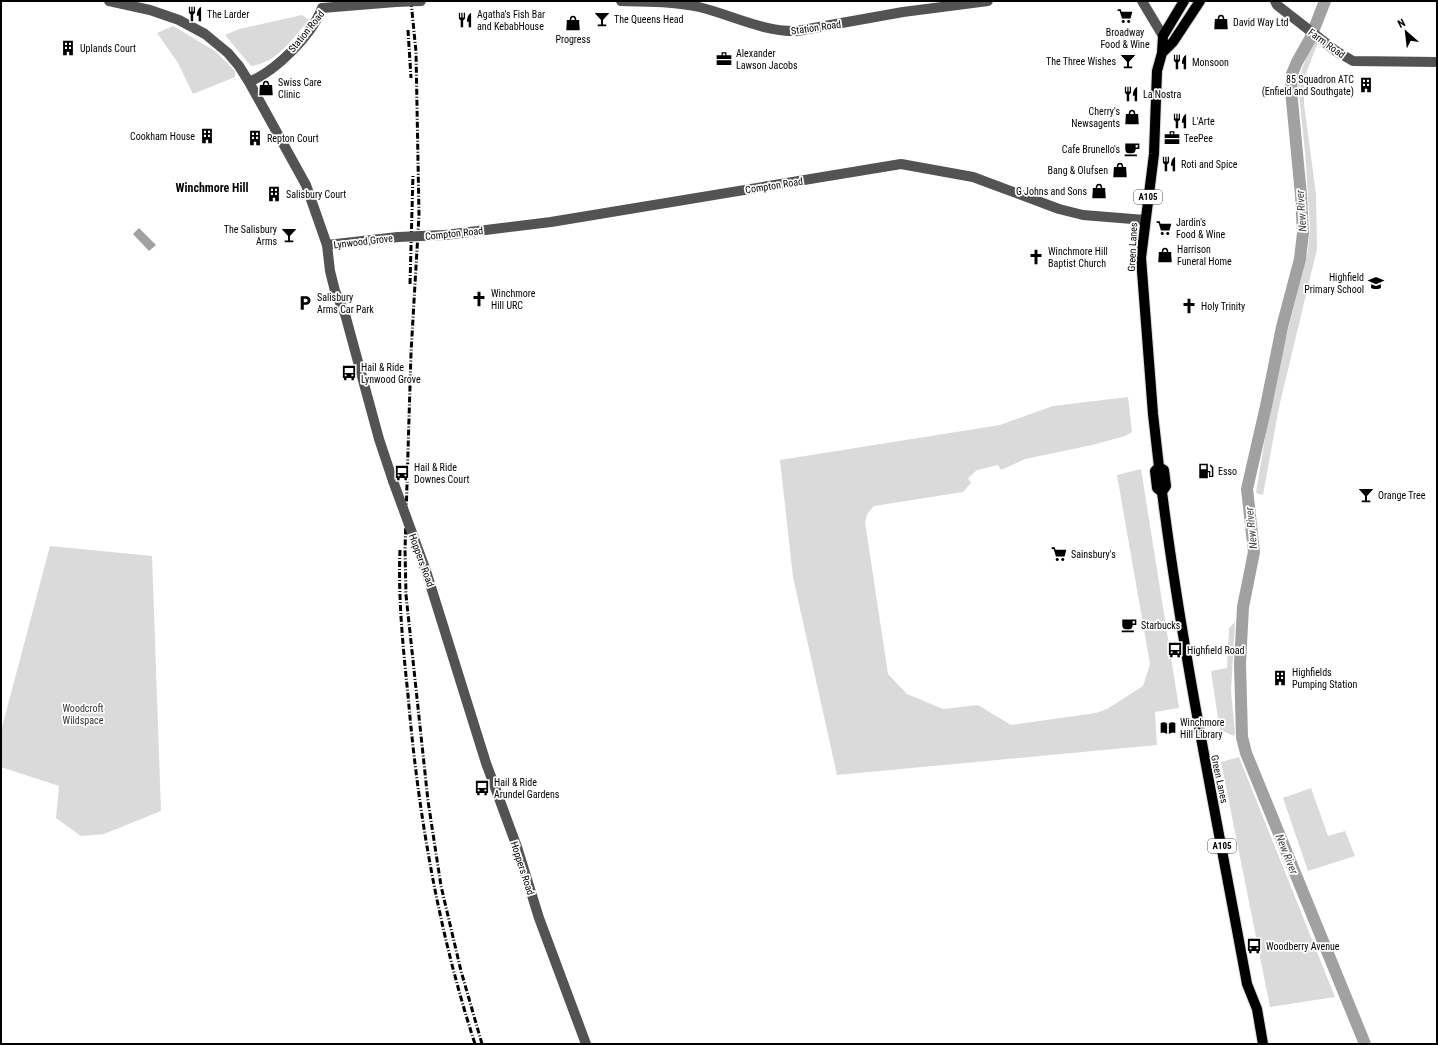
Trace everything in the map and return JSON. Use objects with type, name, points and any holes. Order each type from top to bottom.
[{"type":"main road","name":"Green Lanes","points":[[1184,1],[1163,36],[1162,53],[1157,71],[1154,154],[1145,220],[1142,273],[1153,414],[1159,467],[1164,470],[1166,486],[1162,492],[1168,541],[1203,755],[1247,984],[1258,1009],[1264,1044]]},
{"type":"main road","name":"Green Lanes","points":[[1162,53],[1173,42],[1200,1]]},
{"type":"street","name":"Hoppers Road","points":[[108,1],[130,4],[179,20],[205,34],[235,60],[249,82],[306,185],[327,246],[330,271],[335,291],[345,314],[379,439],[426,571],[486,763],[517,847],[539,918],[586,1044]]},
{"type":"street","name":"Station Road","points":[[249,82],[263,76],[278,65],[318,20],[322,8],[421,1]]},
{"type":"street","name":"Station Road","points":[[621,1],[682,3],[700,7],[755,25],[785,32],[805,30],[903,12],[988,1]]},
{"type":"street","points":[[1142,1],[1163,36]]},
{"type":"street","name":"Farm Road","points":[[1275,1],[1277,5],[1317,36],[1353,61],[1437,62]]},
{"type":"street","name":"Compton Road","points":[[398,237],[445,235],[551,222],[901,164],[973,177],[1060,209],[1083,215],[1145,220]]},
{"type":"street","name":"Lynwood Grove","points":[[327,246],[398,237]]},
{"type":"green space","points":[[302,15],[309,20],[283,49],[269,60],[260,64],[251,66],[225,35],[239,29]]},
{"type":"green space","points":[[173,26],[215,51],[235,71],[235,77],[193,94],[178,63],[157,33]]},
{"type":"green space","points":[[1313,40],[1318,42],[1304,79],[1304,104],[1316,194],[1317,249],[1279,407],[1263,495],[1256,493],[1274,384],[1308,251],[1310,226],[1305,152],[1298,85],[1302,69]]},
{"type":"green space","points":[[1128,397],[1132,432],[1125,436],[1092,445],[1025,459],[1001,470],[998,465],[977,470],[968,478],[971,483],[963,492],[874,506],[867,514],[865,522],[888,674],[907,694],[943,709],[978,705],[1011,725],[1096,713],[1107,709],[1143,686],[1150,664],[1117,475],[1141,469],[1179,708],[1155,712],[1157,745],[837,775],[793,577],[780,460],[1000,425],[1053,406]]},
{"type":"green space","name":"Woodcroft Wildspace","points":[[50,546],[152,556],[161,811],[104,834],[81,836],[56,818],[59,786],[1,767],[1,731]]},
{"type":"green space","points":[[1235,622],[1231,691],[1234,736],[1225,732],[1220,732],[1211,671],[1227,668],[1229,628]]},
{"type":"green space","points":[[1239,757],[1335,997],[1270,1007],[1221,762]]},
{"type":"green space","points":[[1311,788],[1328,836],[1345,831],[1355,856],[1308,871],[1283,798]]},
{"type":"shaded area","points":[[139,228],[156,245],[149,251],[133,234]]},
{"type":"waterway","name":"New River","points":[[1325,1],[1310,39],[1292,74],[1291,90],[1303,233],[1300,259],[1282,327],[1247,489],[1254,552],[1243,607],[1240,664],[1242,737],[1246,753],[1365,1044]]},
{"type":"railway","points":[[411,1],[416,52],[419,215],[411,353],[405,550],[406,595],[428,801],[441,886],[461,971],[482,1044]]},
{"type":"railway","points":[[408,30],[411,78]]},
{"type":"railway","points":[[410,284],[413,174]]},
{"type":"railway","points":[[400,550],[400,604],[417,783],[431,871],[440,915],[450,958],[475,1044]]},
{"type":"place","name":"The Larder","points":[[195,14]]},
{"type":"place","name":"Broadway Food & Wine","points":[[1125,16]]},
{"type":"place","name":"The Queens Head","points":[[602,19]]},
{"type":"place","name":"Agatha's Fish Bar and KebabHouse","points":[[465,20]]},
{"type":"place","name":"David Way Ltd","points":[[1221,22]]},
{"type":"place","name":"Progress","points":[[573,23]]},
{"type":"place","name":"Uplands Court","points":[[68,48]]},
{"type":"place","name":"Alexander Lawson Jacobs","points":[[724,59]]},
{"type":"place","name":"The Three Wishes","points":[[1128,61]]},
{"type":"place","name":"Monsoon","points":[[1180,62]]},
{"type":"place","name":"85 Squadron ATC (Enfield and Southgate)","points":[[1366,85]]},
{"type":"place","name":"Swiss Care Clinic","points":[[266,88]]},
{"type":"place","name":"La Nostra","points":[[1131,94]]},
{"type":"place","name":"Cherry's Newsagents","points":[[1132,117]]},
{"type":"place","name":"L'Arte","points":[[1180,121]]},
{"type":"place","name":"Cookham House","points":[[207,136]]},
{"type":"place","name":"Repton Court","points":[[255,138]]},
{"type":"place","name":"TeePee","points":[[1172,138]]},
{"type":"place","name":"Cafe Brunello's","points":[[1132,149]]},
{"type":"place","name":"Roti and Spice","points":[[1169,164]]},
{"type":"place","name":"Bang & Olufsen","points":[[1120,170]]},
{"type":"place","name":"G Johns and Sons","points":[[1099,191]]},
{"type":"place","name":"Salisbury Court","points":[[274,194]]},
{"type":"place","name":"Jardin's Food & Wine","points":[[1164,228]]},
{"type":"place","name":"The Salisbury Arms","points":[[289,235]]},
{"type":"place","name":"Harrison Funeral Home","points":[[1165,255]]},
{"type":"place","name":"Winchmore Hill Baptist Church","points":[[1036,257]]},
{"type":"place","name":"Highfield Primary School","points":[[1376,283]]},
{"type":"place","name":"Winchmore Hill URC","points":[[479,299]]},
{"type":"place","name":"Salisbury Arms Car Park","points":[[305,303]]},
{"type":"place","name":"Holy Trinity","points":[[1189,306]]},
{"type":"place","name":"Hail & Ride Lynwood Grove","points":[[349,373]]},
{"type":"place","name":"Esso","points":[[1206,471]]},
{"type":"place","name":"Hail & Ride Downes Court","points":[[402,473]]},
{"type":"place","name":"Orange Tree","points":[[1366,495]]},
{"type":"place","name":"Sainsbury's","points":[[1059,554]]},
{"type":"place","name":"Starbucks","points":[[1129,625]]},
{"type":"place","name":"Highfield Road","points":[[1175,650]]},
{"type":"place","name":"Highfields Pumping Station","points":[[1280,678]]},
{"type":"place","name":"Winchmore Hill Library","points":[[1168,728]]},
{"type":"place","name":"Hail & Ride Arundel Gardens","points":[[482,788]]},
{"type":"place","name":"Woodberry Avenue","points":[[1254,946]]},
{"type":"district","name":"Winchmore Hill","points":[[212,188]]}]
